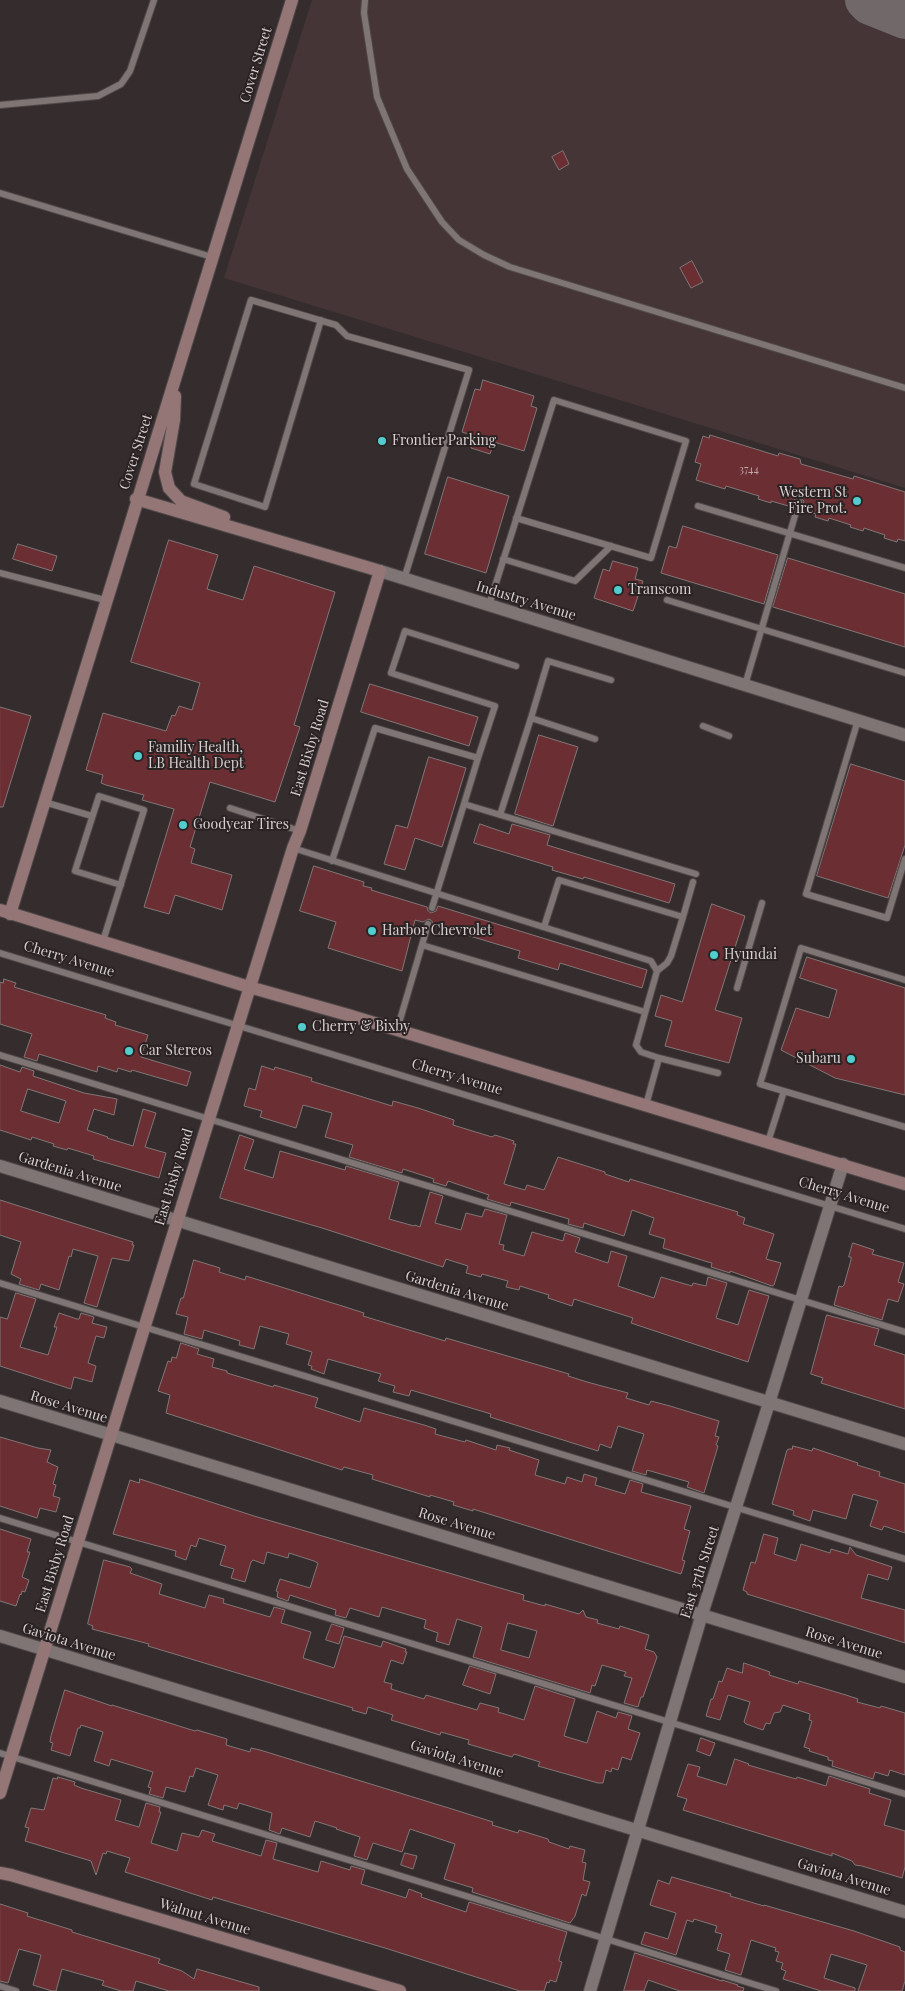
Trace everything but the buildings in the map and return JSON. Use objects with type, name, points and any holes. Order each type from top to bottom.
[{"type":"street","name":"Cover Street","points":[[5,912],[44,802],[136,499],[292,0]]},
{"type":"street","points":[[175,378],[174,420],[165,472],[169,488],[181,502],[235,522],[256,534]]},
{"type":"street","name":"Industry Avenue","points":[[136,499],[380,571],[905,735]]},
{"type":"street","name":"East Bixby Road","points":[[0,1793],[6,1755],[44,1650],[292,848],[300,831],[380,571]]},
{"type":"street","name":"Cherry Avenue","points":[[5,912],[905,1184]]},
{"type":"street","name":"East 37th Street","points":[[590,1991],[702,1614],[770,1404],[843,1164]]},
{"type":"street","name":"Gardenia Avenue","points":[[0,1166],[905,1444]]},
{"type":"street","name":"Rose Avenue","points":[[0,1401],[905,1677]]},
{"type":"street","name":"Gaviota Avenue","points":[[0,1636],[638,1829],[905,1912]]},
{"type":"street","name":"Walnut Avenue","points":[[0,1873],[400,1991]]},
{"type":"lane","points":[[0,106],[98,96],[122,84],[130,71],[154,0]]},
{"type":"lane","points":[[365,0],[364,13],[377,97],[407,169],[437,215],[459,240],[484,256],[510,267],[905,388]]},
{"type":"lane","points":[[0,193],[212,257]]},
{"type":"lane","points":[[321,320],[265,507],[194,484],[251,300],[321,320],[336,325],[347,336],[469,370],[404,579]]},
{"type":"lane","points":[[489,605],[516,518],[554,400],[686,441],[651,558],[516,518]]},
{"type":"lane","points":[[744,685],[799,502]]},
{"type":"lane","points":[[698,506],[905,568]]},
{"type":"lane","points":[[503,559],[575,581],[611,546]]},
{"type":"lane","points":[[0,573],[105,600]]},
{"type":"lane","points":[[667,600],[905,673]]},
{"type":"lane","points":[[432,908],[495,706],[391,673],[405,631],[516,666]]},
{"type":"lane","points":[[500,815],[548,662],[611,680]]},
{"type":"lane","points":[[531,718],[594,739]]},
{"type":"lane","points":[[858,720],[806,894],[887,918],[905,859]]},
{"type":"lane","points":[[703,726],[729,736]]},
{"type":"lane","points":[[332,861],[375,728],[478,758]]},
{"type":"lane","points":[[104,941],[144,810],[99,796],[75,871],[121,885]]},
{"type":"lane","points":[[44,802],[92,816]]},
{"type":"lane","points":[[464,804],[696,874]]},
{"type":"lane","points":[[230,808],[300,831]]},
{"type":"lane","points":[[292,848],[651,961],[657,971]]},
{"type":"lane","points":[[544,927],[559,880],[683,917]]},
{"type":"lane","points":[[693,882],[671,956],[667,964],[657,971],[636,1045],[641,1052],[718,1073]]},
{"type":"lane","points":[[736,988],[762,903]]},
{"type":"lane","points":[[397,1030],[428,924]]},
{"type":"lane","points":[[422,944],[646,1012]]},
{"type":"lane","points":[[905,980],[801,948],[760,1084],[905,1127]]},
{"type":"lane","name":"Cherry Avenue","points":[[0,953],[237,1027],[905,1229]]},
{"type":"lane","points":[[0,1055],[905,1332]]},
{"type":"lane","points":[[646,1105],[659,1058]]},
{"type":"lane","points":[[768,1142],[784,1091]]},
{"type":"lane","points":[[0,1283],[905,1559]]},
{"type":"lane","points":[[0,1518],[905,1794]]},
{"type":"lane","points":[[6,1755],[776,1991]]},
{"type":"lane","points":[[0,1986],[16,1991]]},
{"type":"shaded area","points":[[312,0],[905,0],[905,488],[224,278]]},
{"type":"taxiway","points":[[865,0],[870,5],[905,19]]},
{"type":"place","name":"Frontier Parking","points":[[382,441]]},
{"type":"place","name":"Western St Fire Prot.","points":[[857,501]]},
{"type":"place","name":"Transcom","points":[[618,590]]},
{"type":"place","name":"Familiy Health, LB Health Dept","points":[[138,756]]},
{"type":"place","name":"Goodyear Tires","points":[[183,825]]},
{"type":"place","name":"Harbor Chevrolet","points":[[372,931]]},
{"type":"place","name":"Hyundai","points":[[714,955]]},
{"type":"place","name":"Cherry & Bixby","points":[[302,1027]]},
{"type":"place","name":"Car Stereos","points":[[129,1051]]},
{"type":"place","name":"Subaru","points":[[851,1059]]}]
